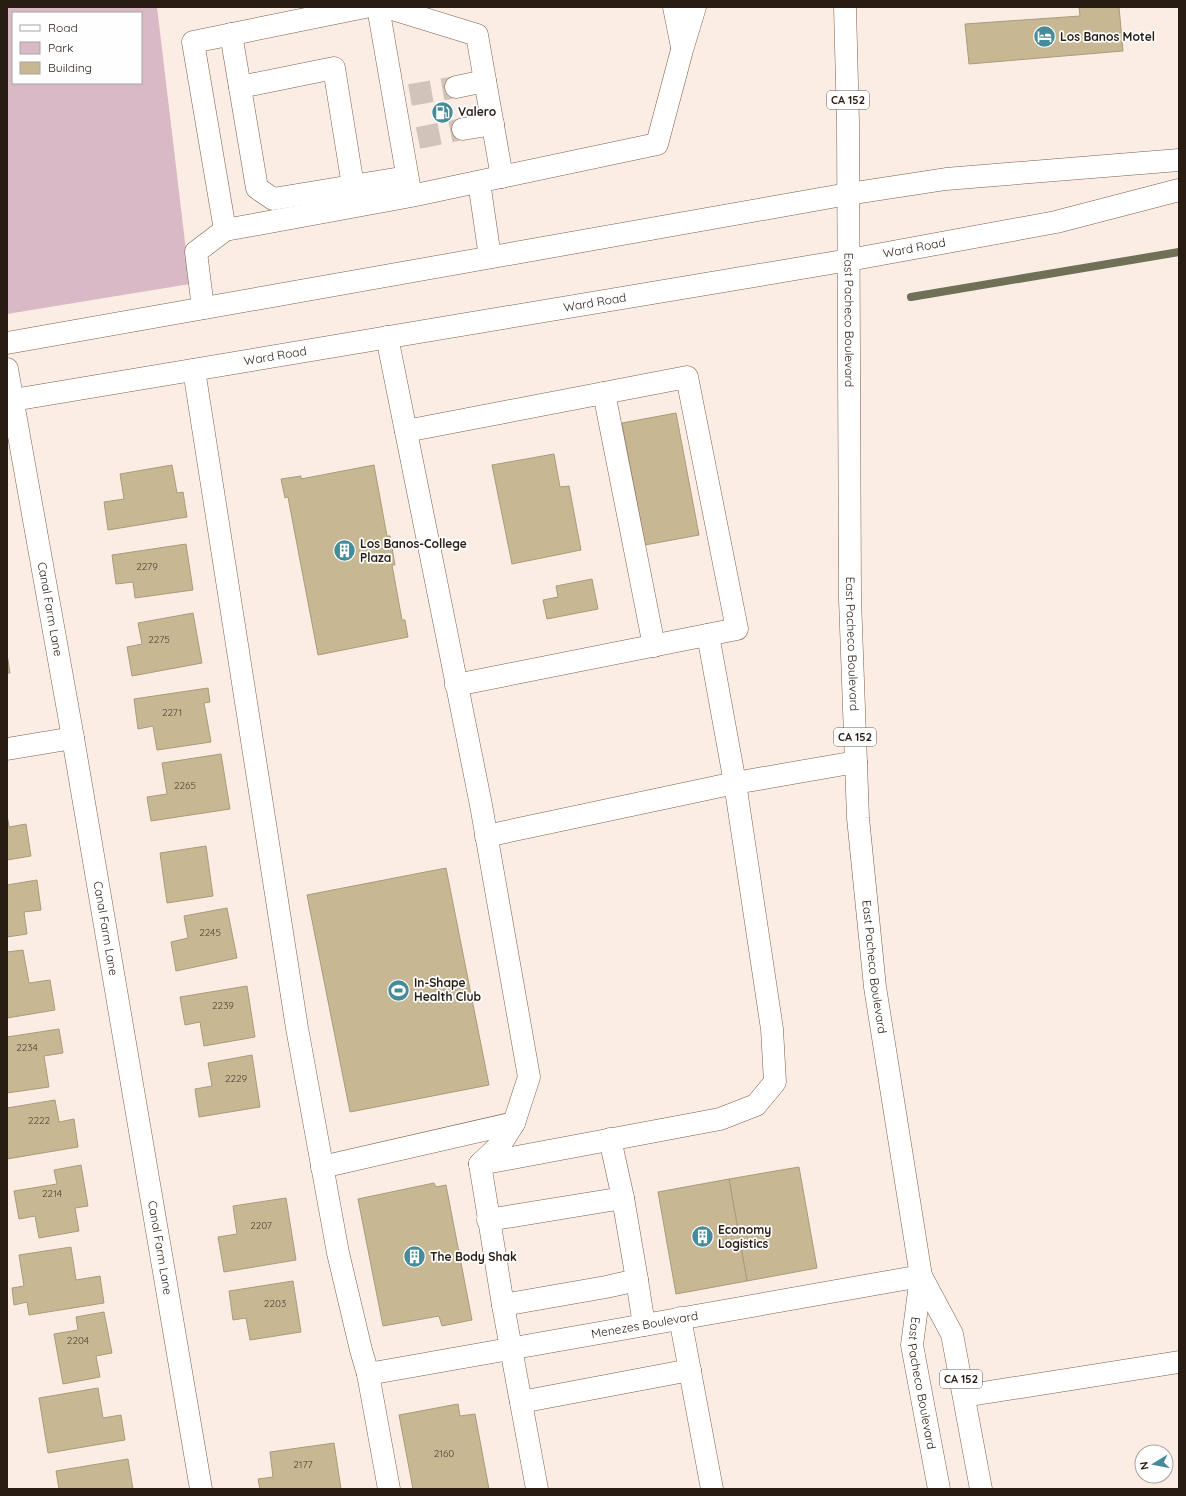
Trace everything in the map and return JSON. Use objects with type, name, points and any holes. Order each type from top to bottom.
[{"type":"main road","points":[[225,230],[193,42],[365,7]]},
{"type":"main road","points":[[378,7],[402,96],[410,139],[409,186]]},
{"type":"main road","points":[[386,7],[477,35],[502,177]]},
{"type":"main road","points":[[674,7],[682,50]]},
{"type":"main road","points":[[231,34],[258,188],[273,199],[353,186],[409,186],[479,182],[658,144],[682,50],[695,7]]},
{"type":"main road","name":"East Pacheco Boulevard","points":[[845,7],[848,122],[850,599],[858,818],[875,987],[921,1276],[912,1345],[939,1489]]},
{"type":"main road","points":[[240,87],[334,68],[353,186]]},
{"type":"main road","points":[[456,87],[485,82]]},
{"type":"main road","points":[[463,129],[493,124]]},
{"type":"main road","points":[[7,343],[848,194],[946,178],[1179,160]]},
{"type":"main road","points":[[479,182],[490,257]]},
{"type":"main road","points":[[202,308],[196,252],[225,230],[409,186]]},
{"type":"main road","name":"Ward Road","points":[[10,401],[849,260],[1056,222],[1179,190]]},
{"type":"main road","points":[[387,337],[486,836],[529,1077],[514,1123],[500,1145],[480,1164]]},
{"type":"main road","name":"Canal Farm Lane","points":[[7,369],[10,401],[73,738],[201,1489]]},
{"type":"main road","points":[[194,370],[297,1028],[338,1253],[368,1374],[388,1489]]},
{"type":"main road","points":[[406,430],[687,377],[737,629],[456,685]]},
{"type":"main road","points":[[604,393],[654,646]]},
{"type":"main road","points":[[480,1164],[720,1119],[756,1105],[775,1082],[772,1029],[735,783],[708,635]]},
{"type":"main road","points":[[7,749],[73,738]]},
{"type":"main road","points":[[486,836],[735,783],[856,762]]},
{"type":"main road","points":[[322,1167],[514,1123]]},
{"type":"main road","points":[[610,1139],[623,1198],[644,1325]]},
{"type":"main road","points":[[480,1164],[503,1305],[538,1489]]},
{"type":"main road","points":[[488,1220],[623,1198]]},
{"type":"main road","name":"East Pacheco Boulevard","points":[[921,1276],[952,1334],[981,1489]]},
{"type":"main road","name":"Menezes Boulevard","points":[[368,1374],[921,1276]]},
{"type":"main road","points":[[503,1305],[637,1280]]},
{"type":"main road","points":[[680,1318],[712,1489]]},
{"type":"main road","points":[[964,1396],[1179,1362]]},
{"type":"main road","points":[[521,1402],[690,1370]]},
{"type":"green space","points":[[7,7],[157,7],[190,284],[7,314]]},
{"type":"building","name":"Los Banos Motel","points":[[1079,7],[1119,7],[1123,51],[969,64],[965,24],[1080,16]]},
{"type":"building","points":[[676,413],[699,535],[645,545],[622,423]]},
{"type":"building","points":[[554,454],[560,487],[569,486],[581,550],[512,564],[492,465]]},
{"type":"building","points":[[172,465],[177,493],[183,492],[187,517],[108,530],[104,502],[124,499],[120,474]]},
{"type":"building","name":"Los Banos-College Plaza","points":[[374,465],[387,536],[390,536],[395,565],[392,565],[402,620],[405,620],[408,637],[318,655],[288,497],[285,498],[281,479],[301,476],[301,479]]},
{"type":"building","points":[[186,544],[193,590],[135,598],[133,582],[116,584],[112,555]]},
{"type":"building","points":[[592,579],[598,609],[547,619],[543,600],[558,597],[556,586]]},
{"type":"building","points":[[193,613],[202,663],[132,676],[127,647],[142,644],[138,623]]},
{"type":"building","points":[[7,654],[10,673],[7,673]]},
{"type":"building","points":[[208,688],[210,702],[204,703],[211,742],[157,750],[153,726],[138,729],[134,699]]},
{"type":"building","points":[[221,754],[230,809],[151,821],[147,797],[167,794],[162,763]]},
{"type":"building","points":[[7,815],[9,827],[26,824],[31,856],[7,860]]},
{"type":"building","points":[[206,846],[213,896],[167,903],[160,853]]},
{"type":"building","name":"In-Shape Health Club","points":[[446,868],[489,1085],[350,1112],[307,895]]},
{"type":"building","points":[[37,880],[41,910],[24,912],[27,934],[7,937],[7,885]]},
{"type":"building","points":[[227,908],[237,958],[176,971],[171,942],[188,938],[184,916]]},
{"type":"building","points":[[23,950],[29,983],[50,980],[55,1010],[7,1018],[7,952]]},
{"type":"building","points":[[247,986],[255,1037],[204,1046],[200,1022],[185,1025],[180,997]]},
{"type":"building","points":[[59,1029],[63,1053],[44,1056],[49,1087],[7,1093],[7,1037]]},
{"type":"building","points":[[252,1055],[260,1107],[199,1117],[195,1089],[212,1086],[208,1063]]},
{"type":"building","points":[[55,1100],[59,1122],[74,1119],[78,1147],[7,1159],[7,1108]]},
{"type":"building","points":[[81,1165],[88,1206],[75,1208],[79,1231],[39,1238],[35,1216],[19,1219],[14,1191],[57,1184],[54,1170]]},
{"type":"building","points":[[799,1167],[817,1268],[747,1281],[729,1179]]},
{"type":"building","name":"Economy Logistics","points":[[729,1179],[747,1281],[676,1294],[658,1192]]},
{"type":"building","name":"The Body Shak","points":[[434,1183],[436,1187],[446,1185],[472,1320],[442,1326],[439,1316],[383,1326],[358,1199]]},
{"type":"building","points":[[286,1198],[296,1260],[224,1272],[218,1237],[237,1234],[233,1206]]},
{"type":"building","points":[[71,1247],[76,1280],[100,1276],[104,1303],[29,1315],[27,1302],[14,1305],[12,1288],[24,1286],[19,1255]]},
{"type":"building","points":[[293,1281],[301,1332],[250,1340],[246,1318],[233,1320],[229,1291]]},
{"type":"building","points":[[104,1312],[112,1353],[96,1356],[100,1377],[63,1384],[54,1334],[78,1330],[76,1317]]},
{"type":"building","points":[[98,1388],[103,1418],[121,1415],[125,1440],[48,1453],[39,1398]]},
{"type":"building","points":[[458,1404],[460,1416],[475,1414],[489,1489],[413,1489],[399,1415]]},
{"type":"building","points":[[334,1443],[341,1489],[260,1489],[258,1479],[273,1477],[270,1452]]},
{"type":"building","points":[[128,1459],[133,1489],[59,1489],[56,1471]]},
{"type":"waterway","points":[[911,297],[1179,252]]},
{"type":"tunnel","points":[[410,95],[456,87]]},
{"type":"tunnel","points":[[418,138],[463,129]]},
{"type":"place","name":"Los Banos Motel","points":[[1044,37]]},
{"type":"place","name":"Valero","points":[[442,112]]},
{"type":"place","name":"Los Banos-College Plaza","points":[[345,551]]},
{"type":"place","name":"In-Shape Health Club","points":[[398,990]]},
{"type":"place","name":"Economy Logistics","points":[[703,1237]]},
{"type":"place","name":"The Body Shak","points":[[415,1257]]}]
